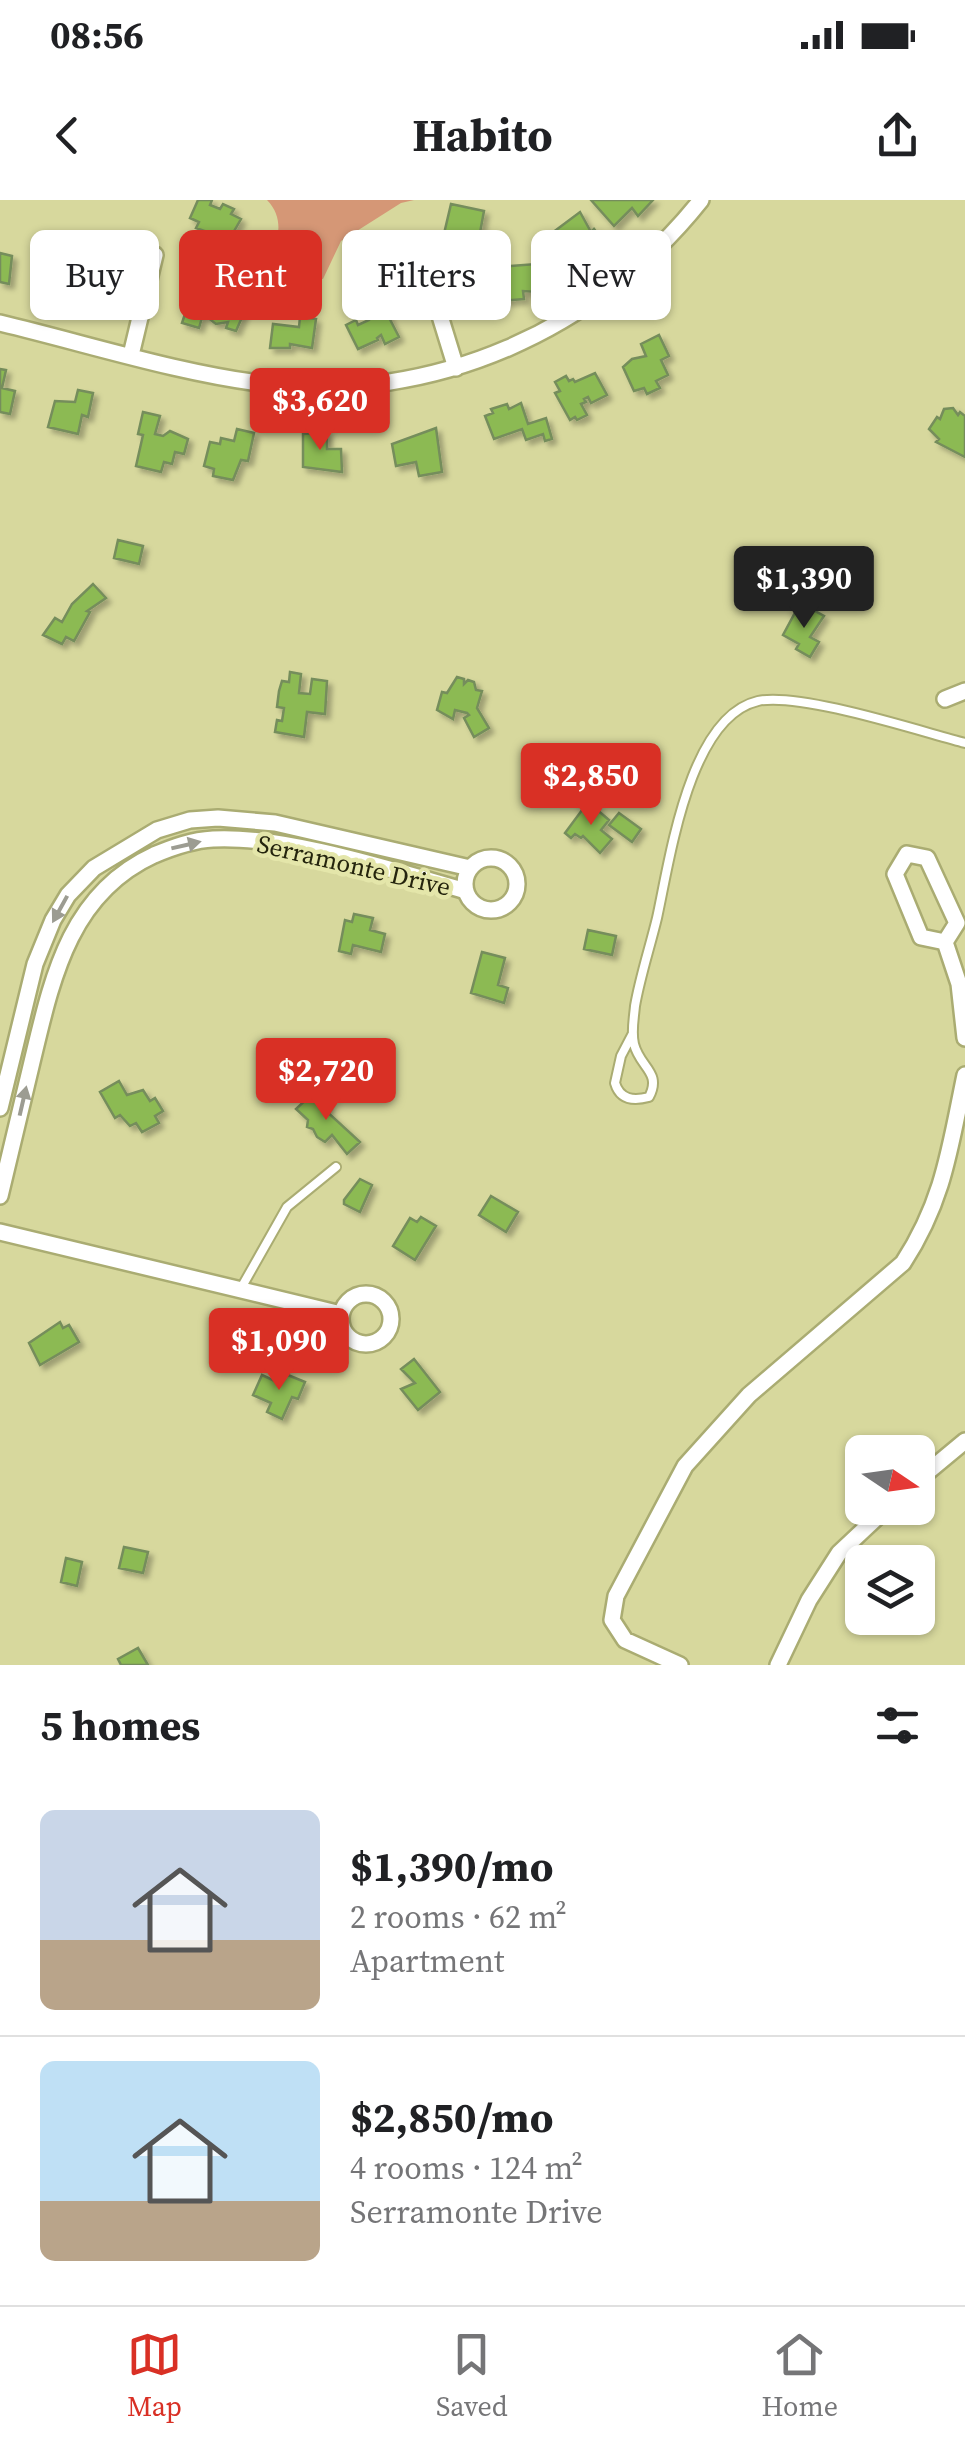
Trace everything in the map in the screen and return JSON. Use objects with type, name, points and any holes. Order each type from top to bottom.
[{"type":"street","points":[[0,323],[224,377],[290,386],[374,384],[456,368],[533,338],[592,304],[644,262],[702,200]]},
{"type":"street","points":[[131,355],[139,320]]},
{"type":"street","points":[[441,320],[456,368]]},
{"type":"street","points":[[945,699],[965,691]]},
{"type":"street","name":"Serramonte Drive","points":[[0,1108],[34,964],[68,894],[94,868],[146,836],[190,820],[275,822],[470,868],[484,859],[502,860],[514,872],[516,889],[508,904],[492,910],[476,905],[466,891],[328,855],[254,841],[210,839],[174,846],[136,863],[86,908],[60,955],[0,1196]]},
{"type":"street","points":[[146,836],[154,855]]},
{"type":"street","points":[[328,855],[333,836]]},
{"type":"street","points":[[945,942],[921,938],[894,874],[907,854],[928,858],[956,923],[945,942],[959,984],[965,1038]]},
{"type":"street","name":"Serramonte Drive","points":[[466,891],[470,868]]},
{"type":"street","points":[[22,1012],[42,1018]]},
{"type":"street","points":[[680,1665],[625,1640],[612,1620],[616,1596],[685,1466],[748,1395],[903,1263],[920,1237],[940,1191],[965,1075]]},
{"type":"street","points":[[946,1165],[965,1170]]},
{"type":"street","points":[[0,1232],[342,1314]]},
{"type":"street","points":[[935,1466],[965,1441]]},
{"type":"street","points":[[778,1665],[809,1600],[838,1554],[868,1525]]},
{"type":"lane","points":[[632,1035],[635,1048],[653,1076],[655,1086],[649,1098],[623,1096],[615,1084],[621,1056],[632,1035],[636,1004],[690,784],[710,740],[734,710],[756,702],[787,699],[965,743]]},
{"type":"lane","points":[[240,1290],[287,1207],[336,1166]]},
{"type":"shaded area","points":[[267,200],[414,200],[401,203],[358,230],[342,230],[342,240],[323,279],[322,230],[277,230],[273,208]]},
{"type":"building","points":[[198,200],[212,200],[210,205],[220,209],[223,204],[234,209],[231,214],[241,219],[235,230],[202,230],[196,228],[199,222],[190,218]]},
{"type":"building","points":[[591,200],[653,200],[638,216],[632,208],[614,226]]},
{"type":"building","points":[[451,204],[484,211],[480,230],[445,230]]},
{"type":"building","points":[[580,212],[590,230],[556,230]]},
{"type":"building","points":[[0,253],[12,256],[9,284],[0,282]]},
{"type":"building","points":[[531,264],[531,292],[523,291],[524,299],[511,300],[511,266]]},
{"type":"building","points":[[183,320],[201,320],[199,328],[182,323]]},
{"type":"building","points":[[211,320],[241,320],[236,331],[226,328],[228,322],[216,324]]},
{"type":"building","points":[[300,320],[316,320],[312,348],[290,344],[290,348],[270,348],[273,324],[299,327]]},
{"type":"building","points":[[356,320],[358,325],[369,320],[390,320],[399,337],[385,344],[381,335],[358,349],[346,325]]},
{"type":"building","points":[[659,335],[669,356],[661,360],[668,375],[656,381],[660,388],[647,394],[644,388],[634,391],[623,367],[632,359],[646,356],[641,344]]},
{"type":"building","points":[[0,369],[6,370],[2,388],[15,391],[10,414],[0,412]]},
{"type":"building","points":[[595,373],[607,395],[591,403],[588,397],[584,399],[586,402],[581,404],[587,415],[570,420],[555,393],[560,391],[555,382],[566,376],[575,382]]},
{"type":"building","points":[[78,390],[93,393],[88,417],[82,415],[78,434],[48,427],[55,401],[75,402]]},
{"type":"building","points":[[521,403],[528,424],[546,418],[552,439],[545,441],[543,434],[526,440],[522,429],[494,439],[485,416],[493,413],[491,409],[507,404],[509,409]]},
{"type":"building","points":[[953,408],[958,415],[960,412],[965,416],[965,457],[936,442],[939,439],[929,429],[944,409]]},
{"type":"building","points":[[143,412],[160,416],[155,434],[163,436],[170,431],[188,439],[184,454],[175,452],[172,464],[164,462],[161,472],[136,466]]},
{"type":"building","points":[[436,428],[442,472],[419,476],[416,462],[396,466],[392,444]]},
{"type":"building","points":[[237,429],[254,433],[248,461],[241,460],[233,480],[213,476],[214,469],[204,466],[210,442],[220,444],[221,438],[234,441]]},
{"type":"building","points":[[327,432],[327,449],[341,449],[342,472],[303,467],[303,434]]},
{"type":"building","points":[[118,540],[143,546],[139,564],[114,558]]},
{"type":"building","points":[[93,584],[106,598],[87,611],[90,612],[74,641],[66,637],[62,644],[43,635],[55,618],[62,622],[72,604]]},
{"type":"building","points":[[797,609],[810,615],[813,610],[824,616],[810,637],[819,642],[810,657],[796,649],[799,644],[783,635]]},
{"type":"building","points":[[290,672],[301,674],[299,693],[310,694],[312,679],[327,681],[325,714],[307,712],[304,737],[275,732],[284,708],[277,707],[279,691],[282,681],[289,682]]},
{"type":"building","points":[[457,677],[464,679],[464,684],[468,680],[474,682],[476,690],[482,691],[477,708],[489,728],[474,737],[464,718],[467,713],[455,710],[453,719],[437,710],[442,692],[447,693]]},
{"type":"building","points":[[588,802],[609,820],[601,830],[612,839],[600,853],[583,836],[575,834],[571,838],[565,833]]},
{"type":"building","points":[[619,813],[641,829],[632,842],[609,825]]},
{"type":"building","points":[[354,914],[373,918],[370,930],[385,934],[381,952],[353,945],[351,954],[339,951],[345,920],[352,922]]},
{"type":"building","points":[[588,930],[616,936],[612,955],[584,949]]},
{"type":"building","points":[[482,952],[505,958],[498,985],[508,988],[504,1003],[471,993]]},
{"type":"building","points":[[119,1081],[127,1095],[143,1090],[150,1101],[155,1098],[163,1111],[155,1116],[159,1123],[142,1132],[136,1123],[130,1126],[120,1115],[115,1118],[100,1092]]},
{"type":"building","points":[[315,1091],[328,1105],[324,1109],[360,1142],[347,1154],[332,1135],[325,1142],[317,1137],[296,1109]]},
{"type":"building","points":[[360,1179],[372,1185],[360,1212],[344,1204],[344,1200]]},
{"type":"building","points":[[491,1196],[518,1212],[506,1232],[479,1215]]},
{"type":"building","points":[[421,1217],[436,1226],[415,1260],[393,1246],[410,1218],[417,1222]]},
{"type":"building","points":[[60,1322],[63,1328],[69,1325],[79,1342],[40,1365],[29,1343]]},
{"type":"building","points":[[414,1359],[440,1392],[418,1410],[401,1389],[415,1383],[401,1369]]},
{"type":"building","points":[[283,1373],[305,1382],[298,1399],[292,1397],[282,1419],[267,1412],[271,1403],[253,1395],[262,1375],[279,1383]]},
{"type":"building","points":[[124,1547],[148,1552],[143,1573],[119,1568]]},
{"type":"building","points":[[66,1558],[82,1562],[77,1586],[61,1582]]},
{"type":"building","points":[[138,1648],[148,1665],[121,1665],[118,1659]]}]
